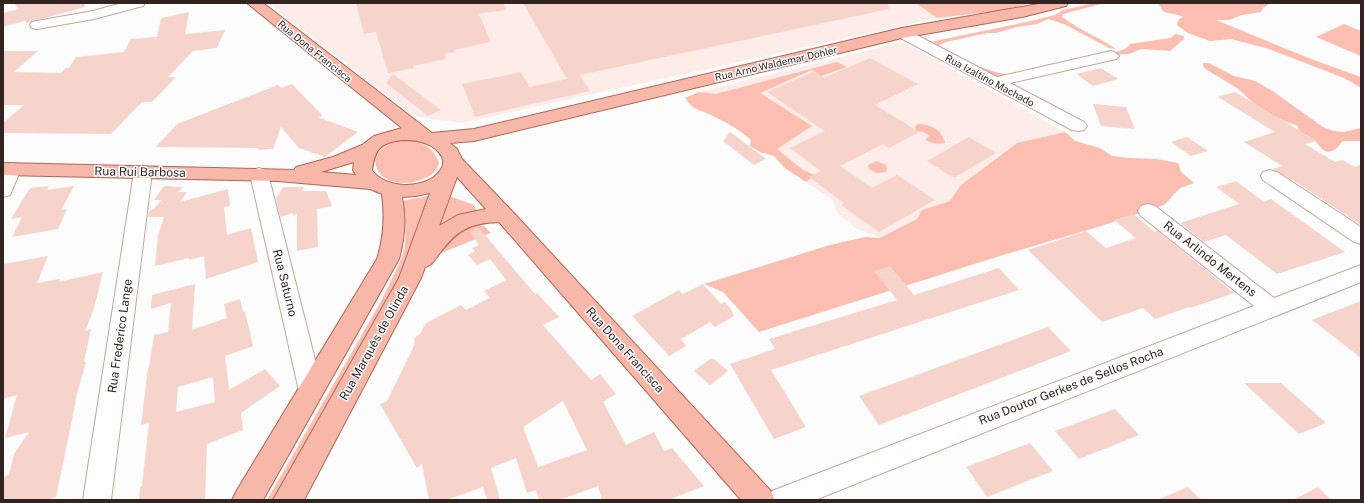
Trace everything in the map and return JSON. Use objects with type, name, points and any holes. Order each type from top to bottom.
[{"type":"main road","name":"Rua Dona Francisca","points":[[254,3],[376,100],[428,137]]},
{"type":"main road","name":"Rua Arno Waldemar Döhler","points":[[428,137],[456,138],[492,131],[902,33],[944,24],[1011,14],[1061,3]]},
{"type":"main road","points":[[247,500],[388,259],[393,245],[395,210],[381,186],[363,172],[362,165],[371,146],[378,124],[376,100]]},
{"type":"main road","name":"Rua Arno Waldemar Döhler","points":[[450,165],[492,131]]},
{"type":"main road","points":[[371,146],[392,135],[402,134],[428,137],[441,144],[450,165],[437,184],[421,188],[381,186]]},
{"type":"main road","name":"Rua Rui Barbosa","points":[[268,175],[325,166],[371,146]]},
{"type":"main road","name":"Rua Dona Francisca","points":[[450,165],[497,207],[760,500]]},
{"type":"main road","name":"Rua Marquês de Olinda","points":[[288,500],[410,278],[450,165]]},
{"type":"main road","name":"Rua Rui Barbosa","points":[[7,169],[268,175],[381,186]]},
{"type":"main road","points":[[410,278],[435,243],[453,226],[466,218],[481,215],[497,207]]},
{"type":"street","points":[[37,25],[94,15],[138,3]]},
{"type":"street","name":"Rua Izaltino Machado","points":[[902,33],[1078,126]]},
{"type":"street","points":[[995,82],[1111,56]]},
{"type":"street","points":[[3,191],[7,169]]},
{"type":"street","name":"Rua Frederico Lange","points":[[97,500],[143,172]]},
{"type":"street","name":"Rua Saturno","points":[[268,175],[312,391]]},
{"type":"street","points":[[1270,176],[1361,237]]},
{"type":"street","name":"Rua Arlindo Mertens","points":[[1148,211],[1272,308]]},
{"type":"street","name":"Rua Doutor Gerkes de Sellos Rocha","points":[[782,500],[1361,273]]},
{"type":"shaded area","points":[[268,3],[916,3],[937,18],[462,123],[414,116]]},
{"type":"shaded area","points":[[916,3],[1031,3],[998,11],[937,18]]},
{"type":"shaded area","points":[[1094,3],[1105,3],[1063,14],[1062,17],[1116,49],[1109,48],[1064,24],[1048,19],[1037,24],[946,42],[937,46],[958,58],[980,67],[998,73],[1016,74],[1051,64],[1119,51],[1125,49],[1130,44],[1170,38],[1175,34],[1184,36],[1184,39],[1170,51],[1142,49],[1129,54],[1112,55],[1006,78],[994,77],[925,43],[1031,21],[1055,15],[1063,10]]},
{"type":"shaded area","points":[[1158,3],[1268,3],[1268,5],[1263,8],[1261,12],[1242,15],[1229,20],[1216,20],[1311,59],[1361,77],[1361,88],[1344,78],[1269,49],[1231,39],[1210,41],[1188,33],[1177,25],[1179,19],[1183,17],[1163,11]]},
{"type":"shaded area","points":[[1344,24],[1361,31],[1361,56],[1316,37]]},
{"type":"shaded area","points":[[902,42],[1065,132],[1016,143],[961,185],[950,201],[922,210],[917,219],[880,238],[855,228],[836,211],[833,200],[785,168],[774,156],[760,152],[750,146],[751,140],[741,131],[710,114],[692,108],[685,98],[699,92]]},
{"type":"shaded area","points":[[837,62],[847,67],[821,76],[812,70],[760,93],[812,126],[777,149],[803,170],[815,175],[806,182],[785,168],[774,156],[760,152],[750,146],[751,140],[742,132],[711,115],[696,109],[685,98],[699,92],[716,94]]},
{"type":"shaded area","points":[[1203,63],[1209,63],[1234,76],[1255,81],[1274,92],[1323,127],[1334,131],[1344,132],[1361,128],[1361,141],[1343,141],[1335,150],[1327,152],[1312,138],[1300,131],[1298,126],[1284,121],[1259,108],[1237,88],[1207,70],[1203,66]]},
{"type":"shaded area","points":[[918,124],[927,125],[939,131],[944,138],[945,143],[940,144],[925,140],[930,136],[923,132],[916,131],[915,127]]},
{"type":"shaded area","points":[[1065,132],[1075,141],[1100,148],[1112,156],[1156,159],[1178,163],[1181,172],[1194,183],[1180,188],[1164,205],[759,332],[723,292],[704,284],[830,245],[865,237],[880,238],[917,219],[922,210],[950,201],[961,185],[1017,143]]},
{"type":"shaded area","points":[[406,139],[427,146],[437,157],[439,163],[435,171],[426,178],[407,183],[394,182],[384,177],[377,170],[376,161],[379,152],[389,144]]},
{"type":"shaded area","points":[[876,161],[886,165],[886,172],[877,173],[869,169],[868,165]]},
{"type":"shaded area","points":[[433,195],[408,261],[274,500],[267,500],[380,303],[399,264],[404,251],[405,240],[405,219],[402,201]]},
{"type":"shaded area","points":[[446,195],[472,204],[477,210],[449,220],[441,225],[427,245]]},
{"type":"shaded area","points":[[474,224],[484,226],[491,233],[441,253],[447,236]]},
{"type":"building","points":[[14,3],[84,3],[85,7],[27,23],[25,21],[3,27],[3,13],[19,9]]},
{"type":"building","points":[[356,3],[504,3],[505,10],[479,14],[491,42],[454,50],[455,52],[444,54],[446,59],[413,66],[414,68],[388,73],[376,32],[364,34]]},
{"type":"building","points":[[523,3],[888,3],[889,9],[580,75],[590,91],[475,117],[462,84],[521,72],[529,87],[567,79]]},
{"type":"building","points":[[189,12],[185,34],[225,30],[217,48],[193,51],[168,77],[176,77],[152,102],[142,102],[111,134],[3,133],[3,123],[24,105],[3,105],[3,51],[38,51],[14,72],[61,73],[66,68],[69,68],[76,57],[124,52],[131,39],[157,37],[161,18]]},
{"type":"building","points":[[870,58],[918,84],[875,105],[919,132],[889,148],[883,144],[840,166],[872,188],[897,175],[935,200],[879,232],[841,205],[844,203],[809,177],[821,171],[790,148],[825,131],[767,92],[813,72],[824,78]]},
{"type":"building","points":[[1101,68],[1118,79],[1093,86],[1076,74]]},
{"type":"building","points":[[393,74],[441,110],[428,116],[386,83]]},
{"type":"building","points":[[292,84],[323,116],[318,117],[358,132],[325,157],[299,148],[281,127],[273,149],[258,150],[259,148],[156,147],[177,124],[278,85],[281,88]]},
{"type":"building","points":[[1235,92],[1317,141],[1305,144],[1335,162],[1343,160],[1355,167],[1361,165],[1361,225],[1299,184],[1273,169],[1282,166],[1244,142],[1275,132],[1218,97]]},
{"type":"building","points":[[1093,104],[1126,107],[1135,129],[1101,126]]},
{"type":"building","points":[[730,132],[766,159],[754,165],[723,141]]},
{"type":"building","points":[[969,137],[996,153],[954,178],[927,161]]},
{"type":"building","points":[[1187,137],[1208,151],[1191,156],[1171,142]]},
{"type":"building","points":[[1236,181],[1264,202],[1271,199],[1345,252],[1277,274],[1226,235],[1204,242],[1180,223],[1239,204],[1216,187]]},
{"type":"building","points":[[49,186],[47,190],[74,186],[61,210],[67,209],[58,229],[12,237],[22,217],[11,219],[30,188]]},
{"type":"building","points":[[164,186],[183,187],[178,192],[187,192],[180,202],[228,189],[230,206],[224,207],[227,235],[251,228],[258,262],[206,279],[204,256],[155,266],[158,236],[164,217],[148,217],[149,211],[154,209],[161,200],[154,200]]},
{"type":"building","points":[[283,187],[304,187],[302,191],[326,191],[332,206],[317,209],[318,247],[297,251],[297,214],[293,215],[293,213],[280,217],[276,199]]},
{"type":"building","points":[[1133,214],[1155,232],[1158,231],[1234,293],[1155,319],[1143,308],[1102,322],[1028,250],[1086,231],[1106,248],[1136,238],[1114,220]]},
{"type":"building","points":[[478,227],[535,294],[537,293],[559,317],[543,325],[591,380],[600,374],[616,394],[603,402],[626,445],[654,432],[664,451],[672,448],[704,486],[668,500],[602,500],[598,486],[559,500],[539,500],[536,490],[527,493],[516,458],[491,468],[500,500],[487,500],[483,487],[446,500],[429,500],[422,464],[417,468],[380,404],[387,401],[414,346],[415,337],[420,334],[426,323],[461,305],[466,310],[490,298],[484,291],[506,280],[490,259],[477,265],[468,255],[475,251],[472,248],[479,245],[471,233]],"holes":[[[563,401],[587,450],[538,467],[523,427]]]},
{"type":"building","points":[[48,256],[37,283],[60,279],[59,282],[103,272],[94,308],[85,331],[91,329],[84,362],[86,362],[75,401],[76,400],[56,497],[47,500],[3,500],[3,477],[9,475],[14,454],[29,432],[5,438],[17,395],[3,399],[3,264]]},
{"type":"building","points":[[890,266],[914,295],[999,268],[1019,290],[771,370],[806,427],[774,439],[730,364],[775,349],[769,339],[897,300],[874,271]]},
{"type":"building","points":[[195,284],[192,330],[227,318],[224,304],[240,299],[243,312],[245,311],[253,346],[225,356],[229,390],[265,369],[280,386],[241,413],[243,430],[207,444],[205,500],[139,500],[149,423],[141,425],[148,368],[154,335],[168,332],[171,303],[151,309],[152,295]],"holes":[[[213,377],[215,402],[176,412],[178,387]]]},
{"type":"building","points":[[703,284],[721,304],[725,302],[731,309],[734,316],[715,327],[710,322],[681,339],[686,346],[669,356],[632,316],[679,290],[683,294]]},
{"type":"building","points":[[1361,301],[1361,358],[1312,320]]},
{"type":"building","points":[[1048,327],[1071,351],[879,425],[859,396]]},
{"type":"building","points":[[710,359],[714,359],[728,371],[710,385],[694,371]]},
{"type":"building","points":[[1244,383],[1281,383],[1326,423],[1299,434]]},
{"type":"building","points":[[1115,409],[1139,435],[1079,459],[1055,431]]},
{"type":"building","points":[[1030,443],[1053,471],[987,497],[966,467]]},
{"type":"building","points":[[1188,487],[1201,500],[1157,500]]},
{"type":"building","points":[[1318,487],[1331,500],[1293,500]]}]
